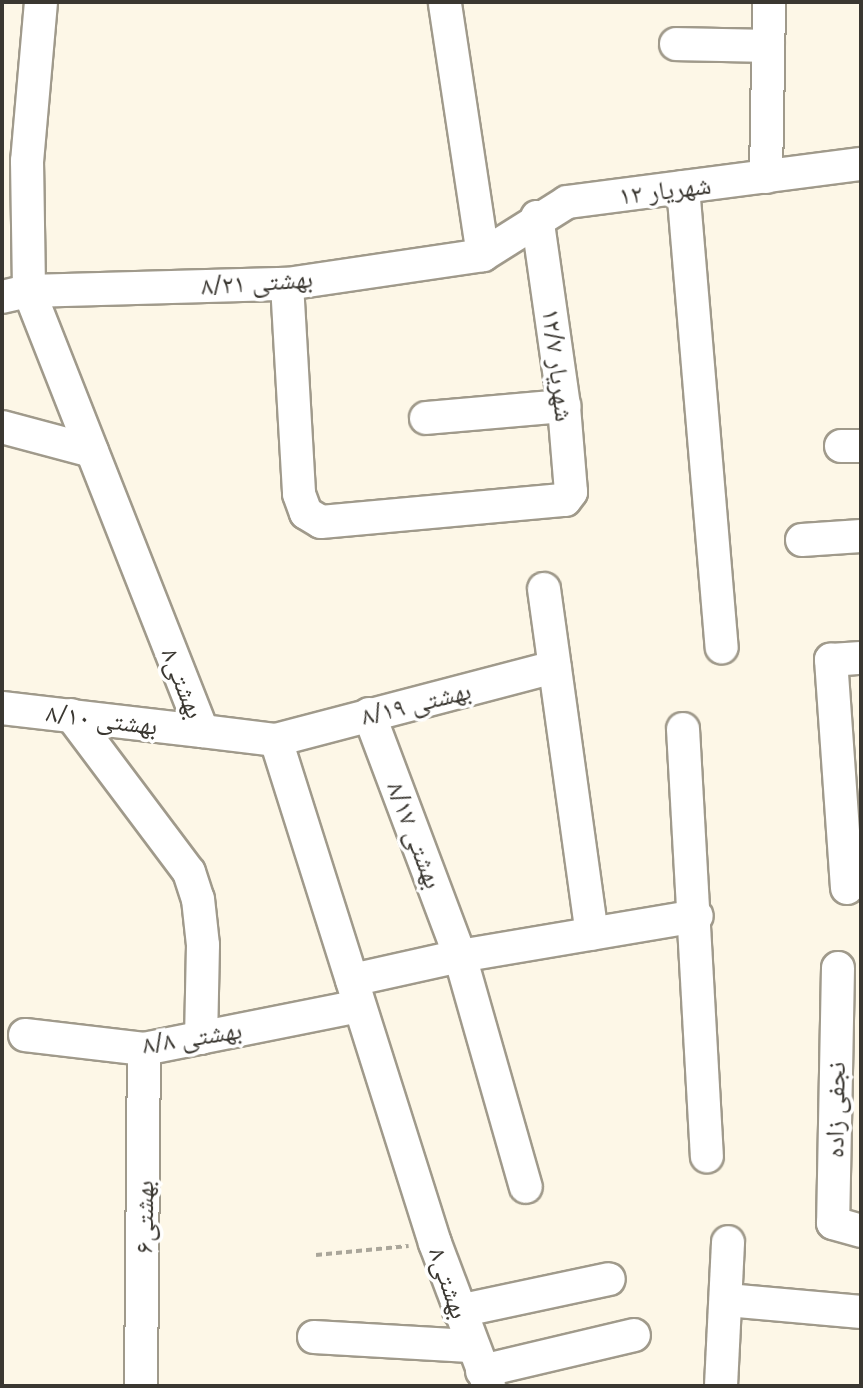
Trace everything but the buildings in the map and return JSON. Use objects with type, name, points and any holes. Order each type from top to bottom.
[{"type":"street","name":"بهشتی۸","points":[[41,2],[14,181],[15,294],[92,451],[202,731],[276,740],[435,1243],[480,1367]]},
{"type":"street","points":[[766,177],[769,2]]},
{"type":"street","points":[[445,4],[483,255]]},
{"type":"street","points":[[676,44],[768,46]]},
{"type":"street","name":"شهریار ۱۲","points":[[483,255],[537,217],[567,202],[861,164]]},
{"type":"street","points":[[683,187],[722,647]]},
{"type":"street","name":"شهریار ۱۲/۷","points":[[287,284],[299,494],[306,513],[321,522],[555,503],[571,492],[564,406],[537,217]]},
{"type":"street","name":"بهشتی ۸/۲۱","points":[[15,294],[287,284],[483,255]]},
{"type":"street","points":[[426,418],[564,406]]},
{"type":"street","points":[[2,427],[92,451]]},
{"type":"street","points":[[802,540],[861,536]]},
{"type":"street","points":[[544,589],[592,934]]},
{"type":"street","points":[[847,888],[831,660],[861,658]]},
{"type":"street","name":"بهشتی ۸/۱۹","points":[[276,740],[555,667]]},
{"type":"street","name":"بهشتی ۸/۱۰","points":[[2,708],[202,731]]},
{"type":"street","name":"بهشتی ۸/۱۷","points":[[369,714],[460,956],[526,1187]]},
{"type":"street","points":[[71,715],[189,872],[198,899],[203,945],[201,1038]]},
{"type":"street","points":[[683,729],[697,916],[707,1156]]},
{"type":"street","points":[[355,993],[460,956],[697,916]]},
{"type":"street","name":"نجفی زاده","points":[[838,968],[833,1223],[861,1231]]},
{"type":"street","name":"بهشتی ۸/۸","points":[[25,1035],[144,1049],[201,1038],[355,993]]},
{"type":"street","name":"بهشتی۶","points":[[141,1386],[144,1049]]},
{"type":"street","points":[[721,1386],[728,1242]]},
{"type":"street","points":[[459,1311],[609,1279]]},
{"type":"street","points":[[727,1300],[861,1312]]},
{"type":"street","points":[[314,1337],[480,1367],[634,1335]]},
{"type":"path","points":[[316,1255],[435,1243]]}]
